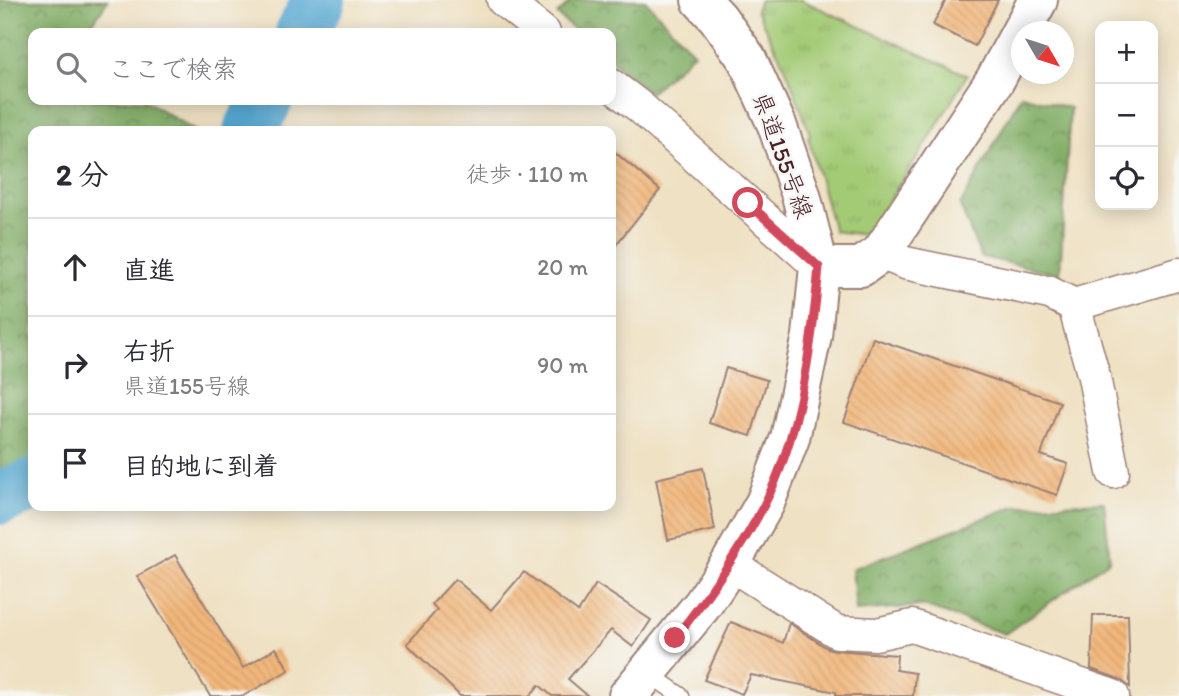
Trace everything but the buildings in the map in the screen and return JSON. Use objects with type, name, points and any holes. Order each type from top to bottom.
[{"type":"main road","name":"県道155号線","points":[[638,684],[730,565],[765,503],[790,439],[812,336],[819,267],[801,195],[777,125],[747,59],[718,18],[701,0]]},
{"type":"main road","points":[[819,267],[861,267],[881,253],[995,80],[1038,0]]},
{"type":"street","points":[[503,0],[538,28]]},
{"type":"street","points":[[616,89],[640,107],[819,267]]},
{"type":"street","points":[[881,253],[905,263],[1050,293],[1074,305],[1179,274]]},
{"type":"street","points":[[1074,305],[1094,377],[1113,472]]},
{"type":"street","points":[[730,565],[837,632],[876,634],[912,626],[1113,696]]},
{"type":"lane","points":[[638,684],[681,696]]},
{"type":"green space","points":[[0,0],[108,0],[89,28],[28,28],[28,105],[153,105],[187,126],[28,126],[28,470],[0,481]]},
{"type":"green space","points":[[572,0],[645,0],[694,53],[650,93],[616,64],[616,28],[572,28],[557,15]]},
{"type":"green space","points":[[760,0],[801,0],[967,75],[928,141],[866,235],[834,231],[808,137],[808,128],[786,69],[756,10]]},
{"type":"green space","points":[[1021,95],[1070,108],[1060,274],[981,257],[960,206]]},
{"type":"green space","points":[[1104,502],[1110,560],[1005,634],[923,606],[856,611],[852,569],[1015,506]]},
{"type":"waterway","points":[[305,28],[319,0]]},
{"type":"waterway","points":[[253,126],[263,105]]},
{"type":"waterway","points":[[0,498],[28,487]]},
{"type":"route","points":[[675,638],[730,565],[765,503],[790,439],[812,336],[819,267],[748,203]]}]
